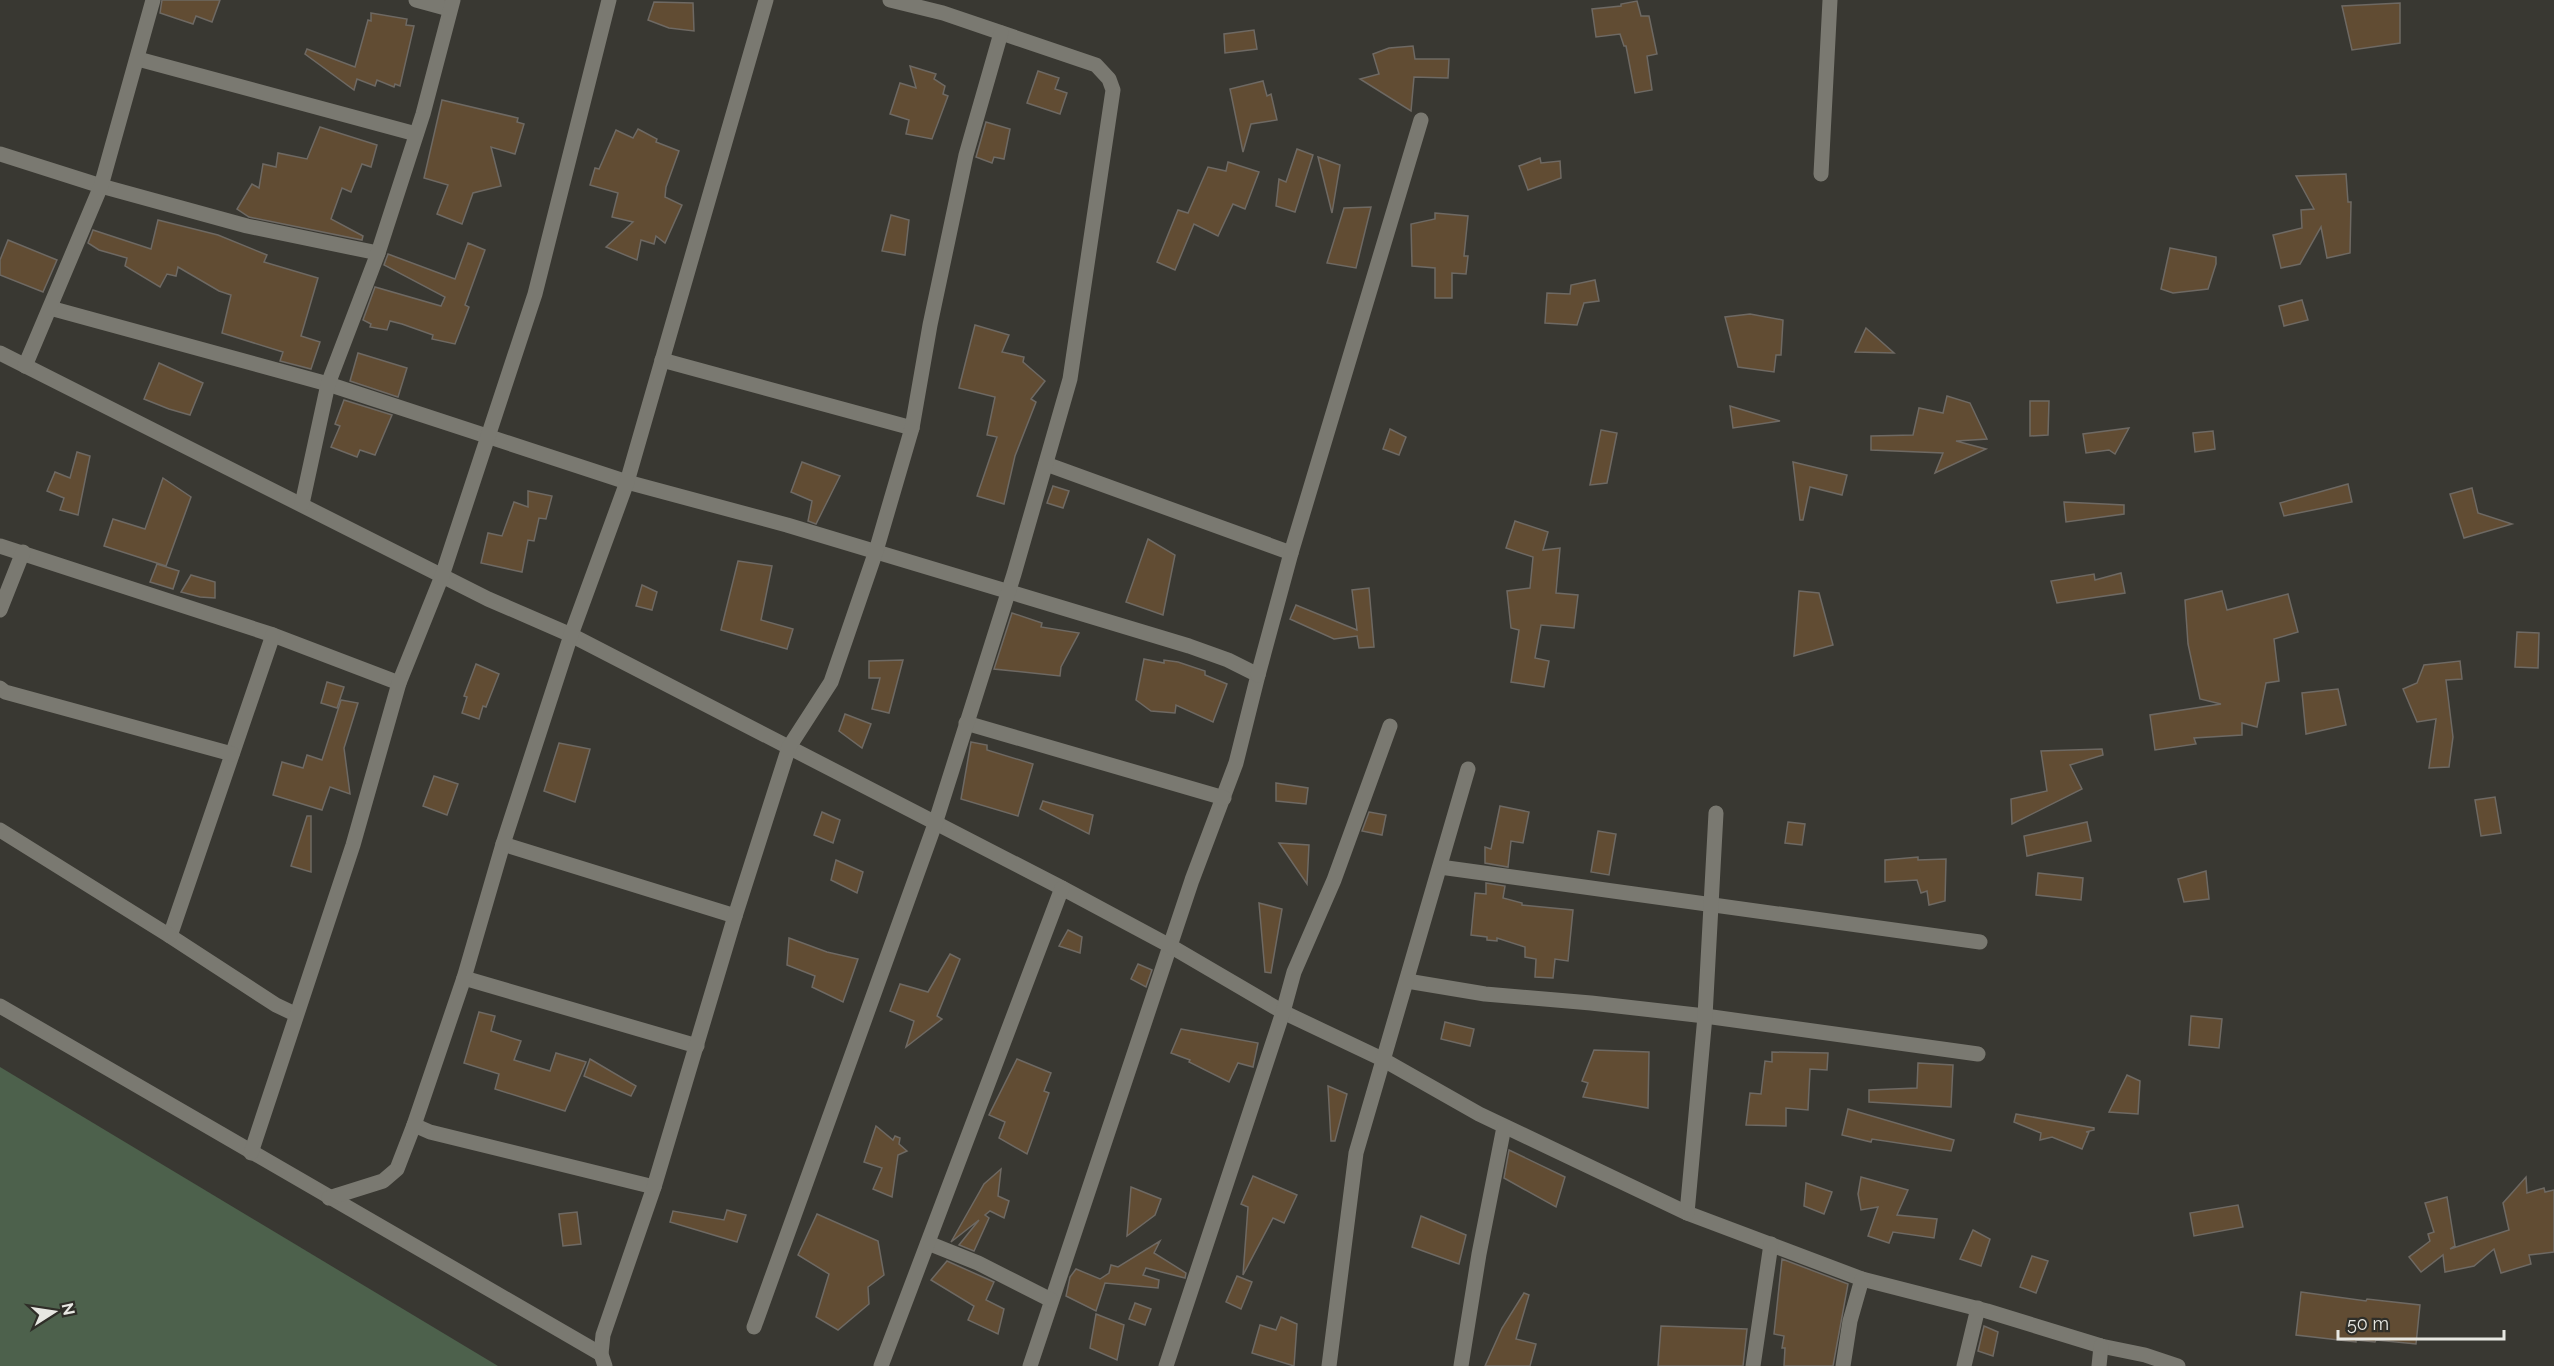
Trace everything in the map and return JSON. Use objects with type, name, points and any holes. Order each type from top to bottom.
[{"type":"street","points":[[25,366],[101,186],[153,0]]},
{"type":"street","points":[[302,504],[328,384],[378,253],[416,134],[451,5],[416,0]]},
{"type":"street","points":[[251,1153],[353,845],[399,683],[442,576],[490,437],[535,294],[609,0]]},
{"type":"street","points":[[329,1198],[383,1181],[397,1169],[414,1125],[464,978],[503,844],[571,635],[627,482],[766,0]]},
{"type":"street","points":[[754,1328],[935,824],[1046,464],[1070,379],[1113,90],[1110,79],[1096,66],[943,13],[890,0]]},
{"type":"street","points":[[1821,174],[1830,0]]},
{"type":"street","points":[[603,1360],[603,1335],[654,1187],[735,916],[789,747],[831,682],[876,551],[912,428],[966,155],[1001,33]]},
{"type":"street","points":[[138,59],[416,134]]},
{"type":"street","points":[[1030,1366],[1172,947],[1192,880],[1236,763],[1291,553],[1421,120]]},
{"type":"street","points":[[0,154],[101,186],[247,226],[378,253]]},
{"type":"street","points":[[50,308],[328,384],[627,482],[787,525],[1189,646],[1228,660],[1258,675]]},
{"type":"street","points":[[0,353],[488,599],[571,635],[1062,888],[1172,947],[1283,1012],[1383,1059],[1504,1127],[1687,1213],[1863,1278],[1978,1308],[2101,1346],[2145,1355],[2178,1366]]},
{"type":"street","points":[[662,360],[912,428]]},
{"type":"street","points":[[1046,464],[1291,553]]},
{"type":"street","points":[[0,546],[273,635],[399,683]]},
{"type":"street","points":[[0,610],[23,552]]},
{"type":"street","points":[[170,936],[273,635]]},
{"type":"street","points":[[0,688],[5,692],[231,754]]},
{"type":"street","points":[[966,723],[1224,798]]},
{"type":"street","points":[[1166,1366],[1283,1012],[1294,972],[1334,880],[1390,726]]},
{"type":"street","points":[[1329,1366],[1356,1154],[1468,769]]},
{"type":"street","points":[[1687,1213],[1706,1016],[1716,813]]},
{"type":"street","points":[[0,830],[276,1005],[296,1014]]},
{"type":"street","points":[[503,844],[735,916]]},
{"type":"street","points":[[1440,867],[1980,942]]},
{"type":"street","points":[[881,1366],[1062,888]]},
{"type":"street","points":[[464,978],[697,1047]]},
{"type":"street","points":[[1407,981],[1485,994],[1706,1016],[1978,1054]]},
{"type":"street","points":[[0,1006],[603,1360]]},
{"type":"street","points":[[414,1125],[430,1132],[654,1187]]},
{"type":"street","points":[[1461,1366],[1479,1254],[1504,1127]]},
{"type":"street","points":[[928,1243],[978,1263],[1051,1300]]},
{"type":"street","points":[[1753,1366],[1771,1244]]},
{"type":"street","points":[[1843,1366],[1850,1321],[1863,1278]]},
{"type":"street","points":[[1964,1366],[1978,1308]]},
{"type":"street","points":[[2099,1366],[2101,1346]]},
{"type":"green space","points":[[0,1067],[498,1366],[0,1366]]},
{"type":"building","points":[[162,0],[220,0],[212,22],[196,16],[193,24],[160,13]]},
{"type":"building","points":[[1637,1],[1641,16],[1649,16],[1657,54],[1647,56],[1652,90],[1635,93],[1626,46],[1620,34],[1596,37],[1592,9],[1621,6],[1621,4]]},
{"type":"building","points":[[654,2],[693,3],[694,31],[669,28],[648,20]]},
{"type":"building","points":[[2400,3],[2400,43],[2352,50],[2342,6]]},
{"type":"building","points":[[371,13],[407,19],[406,25],[414,26],[400,86],[395,84],[394,87],[377,80],[375,86],[357,79],[354,90],[305,54],[307,49],[355,67],[368,20],[371,21]]},
{"type":"building","points":[[1254,30],[1257,49],[1225,53],[1224,34]]},
{"type":"building","points":[[1413,46],[1415,59],[1449,59],[1448,78],[1414,77],[1411,111],[1360,79],[1379,74],[1373,54],[1389,48]]},
{"type":"building","points":[[910,66],[936,74],[934,79],[945,86],[943,94],[948,96],[932,139],[906,134],[909,120],[890,114],[900,83],[916,88]]},
{"type":"building","points":[[1038,71],[1059,78],[1055,89],[1067,93],[1060,114],[1027,103]]},
{"type":"building","points":[[1263,81],[1267,96],[1271,94],[1277,120],[1251,124],[1243,152],[1230,89]]},
{"type":"building","points":[[442,100],[518,118],[517,122],[524,124],[515,154],[491,147],[501,186],[473,193],[462,224],[437,214],[448,185],[424,178]]},
{"type":"building","points":[[986,122],[1010,129],[1004,159],[994,157],[992,163],[976,157]]},
{"type":"building","points":[[320,127],[377,145],[371,167],[362,164],[351,192],[342,188],[331,219],[363,236],[362,240],[249,217],[237,209],[252,184],[259,188],[263,164],[276,167],[278,153],[307,159]]},
{"type":"building","points":[[638,129],[657,139],[656,142],[679,151],[666,187],[665,197],[682,205],[665,243],[656,236],[654,244],[641,240],[637,260],[606,247],[633,222],[612,217],[618,193],[590,185],[595,168],[599,169],[616,130],[633,138]]},
{"type":"building","points":[[1297,149],[1313,155],[1295,212],[1276,206],[1279,179],[1286,182]]},
{"type":"building","points":[[1318,157],[1340,165],[1332,213]]},
{"type":"building","points":[[1540,158],[1541,163],[1560,161],[1561,178],[1528,190],[1519,166]]},
{"type":"building","points":[[1228,162],[1259,172],[1245,209],[1233,204],[1218,236],[1194,224],[1175,270],[1157,262],[1178,210],[1188,213],[1208,167],[1226,171]]},
{"type":"building","points":[[2346,174],[2348,202],[2351,202],[2350,253],[2327,258],[2321,227],[2300,264],[2281,268],[2273,235],[2302,228],[2301,210],[2314,209],[2296,176]]},
{"type":"building","points":[[1371,207],[1356,268],[1327,263],[1344,208]]},
{"type":"building","points":[[1435,213],[1468,216],[1464,256],[1468,256],[1466,274],[1452,273],[1452,298],[1435,298],[1435,268],[1412,266],[1411,224],[1435,219]]},
{"type":"building","points":[[891,215],[909,220],[905,255],[882,251]]},
{"type":"building","points":[[158,220],[218,235],[267,255],[264,262],[318,278],[301,336],[320,342],[311,369],[280,361],[283,352],[222,333],[231,295],[219,291],[178,267],[176,276],[167,274],[160,287],[125,266],[127,258],[99,250],[88,243],[93,230],[151,249]]},
{"type":"building","points":[[8,240],[57,260],[43,292],[0,275],[0,260]]},
{"type":"building","points":[[468,243],[485,250],[465,305],[469,307],[455,344],[432,339],[433,335],[402,324],[390,321],[387,330],[370,327],[371,324],[363,320],[375,287],[441,306],[445,297],[384,265],[388,254],[455,279]]},
{"type":"building","points":[[2170,248],[2216,257],[2208,289],[2173,293],[2161,289]]},
{"type":"building","points":[[1595,280],[1599,301],[1584,303],[1577,325],[1545,323],[1547,293],[1570,294],[1571,285]]},
{"type":"building","points":[[2302,300],[2308,320],[2284,326],[2279,306]]},
{"type":"building","points":[[1750,314],[1783,320],[1781,355],[1776,355],[1774,372],[1738,367],[1725,317]]},
{"type":"building","points":[[975,325],[1009,335],[1002,352],[1024,357],[1023,362],[1045,381],[1031,399],[1036,402],[1015,456],[1004,504],[977,496],[997,437],[987,435],[995,397],[959,388]]},
{"type":"building","points":[[1866,328],[1894,353],[1855,352]]},
{"type":"building","points":[[358,353],[407,368],[398,397],[350,381]]},
{"type":"building","points":[[159,363],[203,383],[190,415],[144,399]]},
{"type":"building","points":[[1947,396],[1970,403],[1987,439],[1956,441],[1986,449],[1935,473],[1943,453],[1871,450],[1871,436],[1913,435],[1919,408],[1943,413]]},
{"type":"building","points":[[344,400],[392,415],[375,455],[360,450],[357,457],[331,447],[340,426],[335,424]]},
{"type":"building","points":[[2030,401],[2049,401],[2048,435],[2030,436]]},
{"type":"building","points":[[1730,406],[1780,421],[1733,428]]},
{"type":"building","points":[[2129,428],[2115,454],[2109,450],[2086,453],[2083,434]]},
{"type":"building","points":[[1390,429],[1406,437],[1399,455],[1383,449]]},
{"type":"building","points":[[1601,430],[1617,433],[1607,483],[1590,485]]},
{"type":"building","points":[[2213,431],[2215,449],[2195,452],[2193,433]]},
{"type":"building","points":[[77,452],[90,456],[78,515],[60,510],[64,498],[47,491],[55,472],[70,478]]},
{"type":"building","points":[[802,462],[840,476],[816,524],[808,521],[812,501],[791,492]]},
{"type":"building","points":[[1793,462],[1847,475],[1842,495],[1810,487],[1803,520],[1800,520]]},
{"type":"building","points":[[163,478],[191,497],[166,566],[104,546],[113,519],[145,529]]},
{"type":"building","points":[[2348,484],[2352,502],[2284,516],[2280,503]]},
{"type":"building","points":[[1053,486],[1069,491],[1063,508],[1047,503]]},
{"type":"building","points":[[2472,488],[2478,513],[2512,524],[2464,538],[2450,494]]},
{"type":"building","points":[[528,491],[552,496],[546,519],[539,518],[534,541],[528,540],[522,572],[481,563],[488,533],[502,536],[514,502],[528,507]]},
{"type":"building","points":[[2064,502],[2124,505],[2124,514],[2066,522]]},
{"type":"building","points":[[1515,521],[1548,532],[1543,550],[1560,548],[1556,593],[1578,595],[1574,628],[1541,625],[1535,658],[1549,661],[1544,687],[1511,682],[1519,630],[1511,628],[1507,591],[1530,588],[1533,557],[1506,548]]},
{"type":"building","points":[[1148,539],[1175,555],[1163,615],[1126,602]]},
{"type":"building","points":[[738,561],[772,566],[761,620],[793,629],[787,649],[721,630]]},
{"type":"building","points":[[157,564],[179,571],[173,589],[150,582]]},
{"type":"building","points":[[2121,573],[2125,593],[2057,603],[2051,581],[2094,574],[2095,580]]},
{"type":"building","points":[[191,575],[215,582],[215,598],[181,592]]},
{"type":"building","points":[[642,585],[657,592],[652,610],[636,606]]},
{"type":"building","points":[[1369,588],[1374,647],[1359,648],[1357,636],[1334,639],[1290,619],[1296,605],[1357,630],[1352,590]]},
{"type":"building","points":[[1799,591],[1819,593],[1833,645],[1794,656]]},
{"type":"building","points":[[2222,591],[2227,610],[2288,594],[2298,632],[2274,639],[2279,681],[2266,683],[2257,727],[2242,723],[2242,735],[2194,738],[2196,744],[2155,750],[2150,715],[2221,704],[2200,699],[2188,644],[2185,600]]},
{"type":"building","points":[[1012,613],[1042,623],[1041,627],[1079,633],[1061,667],[1060,676],[994,669]]},
{"type":"building","points":[[2517,632],[2539,633],[2538,668],[2515,667]]},
{"type":"building","points":[[1144,659],[1164,663],[1164,660],[1178,662],[1205,671],[1205,675],[1227,684],[1213,722],[1176,705],[1175,713],[1151,711],[1136,700]]},
{"type":"building","points":[[903,660],[889,713],[872,709],[880,678],[869,678],[869,661]]},
{"type":"building","points":[[2460,661],[2462,679],[2446,680],[2453,737],[2449,767],[2429,768],[2436,719],[2417,722],[2403,689],[2417,683],[2424,665]]},
{"type":"building","points":[[476,664],[499,674],[479,719],[462,713],[467,697],[464,696]]},
{"type":"building","points":[[327,682],[344,687],[337,708],[321,703]]},
{"type":"building","points":[[2338,689],[2346,725],[2306,734],[2302,693]]},
{"type":"building","points":[[341,700],[358,703],[344,748],[350,794],[330,787],[322,810],[273,795],[282,762],[303,768],[307,755],[322,760]]},
{"type":"building","points":[[845,714],[871,724],[862,748],[839,731]]},
{"type":"building","points":[[971,742],[987,745],[987,750],[1033,764],[1018,816],[961,799]]},
{"type":"building","points":[[559,743],[590,749],[575,802],[544,791]]},
{"type":"building","points":[[2102,749],[2103,755],[2070,765],[2082,789],[2012,824],[2011,799],[2047,791],[2041,751]]},
{"type":"building","points":[[434,776],[458,784],[447,815],[423,806]]},
{"type":"building","points":[[1276,783],[1308,788],[1306,804],[1276,801]]},
{"type":"building","points":[[2495,797],[2501,833],[2481,836],[2475,800]]},
{"type":"building","points":[[1043,801],[1093,815],[1089,834],[1040,809]]},
{"type":"building","points":[[1500,806],[1529,812],[1523,843],[1511,841],[1508,867],[1485,863],[1485,847],[1491,849]]},
{"type":"building","points":[[822,812],[840,820],[833,843],[814,835]]},
{"type":"building","points":[[1369,812],[1386,815],[1382,835],[1362,831]]},
{"type":"building","points":[[307,816],[311,816],[311,872],[291,866]]},
{"type":"building","points":[[1788,822],[1805,824],[1802,845],[1785,843]]},
{"type":"building","points":[[2087,822],[2091,841],[2027,856],[2024,836]]},
{"type":"building","points":[[1598,831],[1616,834],[1609,875],[1591,872]]},
{"type":"building","points":[[1279,843],[1309,845],[1307,884]]},
{"type":"building","points":[[1918,857],[1918,860],[1946,859],[1945,901],[1929,905],[1927,891],[1921,893],[1917,880],[1885,882],[1885,860]]},
{"type":"building","points":[[836,860],[863,872],[857,893],[831,880]]},
{"type":"building","points":[[2206,871],[2209,899],[2184,902],[2178,879]]},
{"type":"building","points":[[2038,873],[2083,878],[2081,900],[2036,895]]},
{"type":"building","points":[[1486,883],[1505,886],[1503,898],[1522,903],[1522,905],[1573,910],[1568,961],[1555,959],[1553,978],[1535,977],[1536,959],[1525,957],[1525,947],[1497,938],[1497,941],[1487,940],[1487,937],[1471,935],[1475,893],[1486,894]]},
{"type":"building","points":[[1259,903],[1282,909],[1271,973],[1265,972]]},
{"type":"building","points":[[1068,930],[1082,937],[1080,953],[1059,946]]},
{"type":"building","points":[[789,938],[827,952],[858,959],[843,1002],[812,987],[815,976],[787,965]]},
{"type":"building","points":[[950,954],[960,959],[937,1016],[942,1019],[906,1047],[914,1021],[890,1011],[900,984],[928,992]]},
{"type":"building","points":[[1138,964],[1152,970],[1146,987],[1131,979]]},
{"type":"building","points":[[479,1012],[495,1016],[491,1031],[521,1041],[514,1060],[550,1071],[556,1053],[586,1062],[565,1111],[495,1089],[499,1074],[464,1063]]},
{"type":"building","points":[[2191,1016],[2222,1019],[2219,1048],[2189,1045]]},
{"type":"building","points":[[1445,1022],[1474,1029],[1470,1046],[1441,1039]]},
{"type":"building","points":[[1181,1029],[1258,1043],[1253,1067],[1238,1063],[1229,1082],[1189,1062],[1190,1060],[1171,1053]]},
{"type":"building","points":[[1594,1050],[1649,1052],[1648,1108],[1583,1097],[1588,1083],[1582,1081]]},
{"type":"building","points":[[1772,1052],[1828,1053],[1827,1070],[1810,1069],[1808,1110],[1786,1108],[1786,1126],[1746,1125],[1750,1093],[1761,1094],[1765,1061],[1772,1062]]},
{"type":"building","points":[[590,1059],[636,1086],[631,1096],[584,1076]]},
{"type":"building","points":[[1017,1059],[1051,1073],[1044,1091],[1049,1093],[1027,1154],[999,1138],[1005,1122],[989,1115]]},
{"type":"building","points":[[1918,1063],[1953,1065],[1951,1107],[1869,1102],[1869,1090],[1917,1088]]},
{"type":"building","points":[[2127,1075],[2140,1081],[2138,1114],[2109,1112]]},
{"type":"building","points":[[1328,1086],[1347,1094],[1335,1141],[1331,1141]]},
{"type":"building","points":[[1848,1109],[1954,1140],[1951,1151],[1872,1139],[1871,1142],[1842,1135]]},
{"type":"building","points":[[2016,1114],[2094,1128],[2094,1130],[2086,1132],[2089,1132],[2082,1149],[2052,1137],[2040,1140],[2041,1133],[2014,1122]]},
{"type":"building","points":[[876,1126],[893,1140],[895,1136],[900,1138],[899,1144],[907,1151],[898,1155],[892,1197],[873,1189],[882,1168],[864,1162]]},
{"type":"building","points":[[1509,1150],[1565,1177],[1556,1207],[1504,1178]]},
{"type":"building","points":[[1001,1169],[998,1196],[1009,1201],[1004,1218],[990,1211],[985,1215],[989,1218],[974,1251],[959,1245],[979,1220],[951,1242],[984,1184]]},
{"type":"building","points":[[1253,1176],[1297,1195],[1284,1223],[1273,1218],[1243,1275],[1248,1207],[1241,1204]]},
{"type":"building","points":[[1861,1177],[1908,1190],[1897,1215],[1937,1219],[1934,1238],[1893,1232],[1889,1243],[1868,1236],[1878,1207],[1861,1210],[1858,1194]]},
{"type":"building","points":[[2526,1177],[2527,1193],[2544,1188],[2545,1192],[2554,1190],[2554,1252],[2529,1255],[2531,1264],[2501,1273],[2494,1249],[2474,1266],[2445,1272],[2443,1255],[2421,1272],[2409,1257],[2430,1241],[2428,1234],[2434,1232],[2425,1203],[2447,1197],[2455,1246],[2450,1249],[2509,1230],[2503,1203]]},
{"type":"building","points":[[1806,1183],[1832,1192],[1824,1214],[1804,1206]]},
{"type":"building","points":[[1131,1187],[1161,1199],[1155,1215],[1127,1236]]},
{"type":"building","points":[[2238,1205],[2243,1227],[2194,1236],[2190,1213]]},
{"type":"building","points":[[727,1210],[746,1215],[737,1242],[670,1222],[673,1211],[724,1220]]},
{"type":"building","points":[[577,1212],[581,1244],[563,1246],[559,1214]]},
{"type":"building","points":[[817,1214],[878,1241],[884,1275],[868,1287],[869,1304],[838,1330],[816,1317],[829,1274],[798,1255]]},
{"type":"building","points":[[1421,1216],[1466,1235],[1459,1264],[1412,1247]]},
{"type":"building","points":[[1973,1230],[1990,1239],[1981,1266],[1960,1259]]},
{"type":"building","points":[[1160,1241],[1154,1253],[1186,1273],[1185,1278],[1146,1268],[1143,1275],[1159,1280],[1158,1288],[1105,1283],[1096,1311],[1066,1296],[1070,1277],[1076,1269],[1100,1279],[1109,1273],[1111,1265],[1118,1267]]},
{"type":"building","points":[[2032,1256],[2048,1261],[2036,1293],[2020,1287]]},
{"type":"building","points":[[1782,1259],[1848,1284],[1833,1366],[1784,1366],[1785,1348],[1782,1348],[1784,1336],[1774,1334]]},
{"type":"building","points":[[947,1261],[994,1282],[986,1300],[1004,1309],[998,1334],[968,1320],[974,1306],[931,1280]]},
{"type":"building","points":[[1237,1276],[1252,1282],[1241,1309],[1226,1302]]},
{"type":"building","points":[[2301,1292],[2366,1301],[2367,1299],[2420,1305],[2416,1344],[2376,1340],[2375,1342],[2356,1340],[2356,1342],[2296,1335]]},
{"type":"building","points":[[1524,1293],[1529,1295],[1516,1339],[1536,1344],[1530,1366],[1485,1366],[1502,1328]]},
{"type":"building","points":[[1135,1303],[1151,1309],[1145,1325],[1129,1319]]},
{"type":"building","points":[[1096,1314],[1124,1325],[1117,1360],[1090,1348]]},
{"type":"building","points":[[1281,1317],[1297,1324],[1294,1366],[1252,1353],[1260,1325],[1276,1330]]},
{"type":"building","points":[[1661,1326],[1747,1329],[1743,1366],[1658,1366]]},
{"type":"building","points":[[1984,1326],[1998,1332],[1993,1356],[1978,1351]]}]
